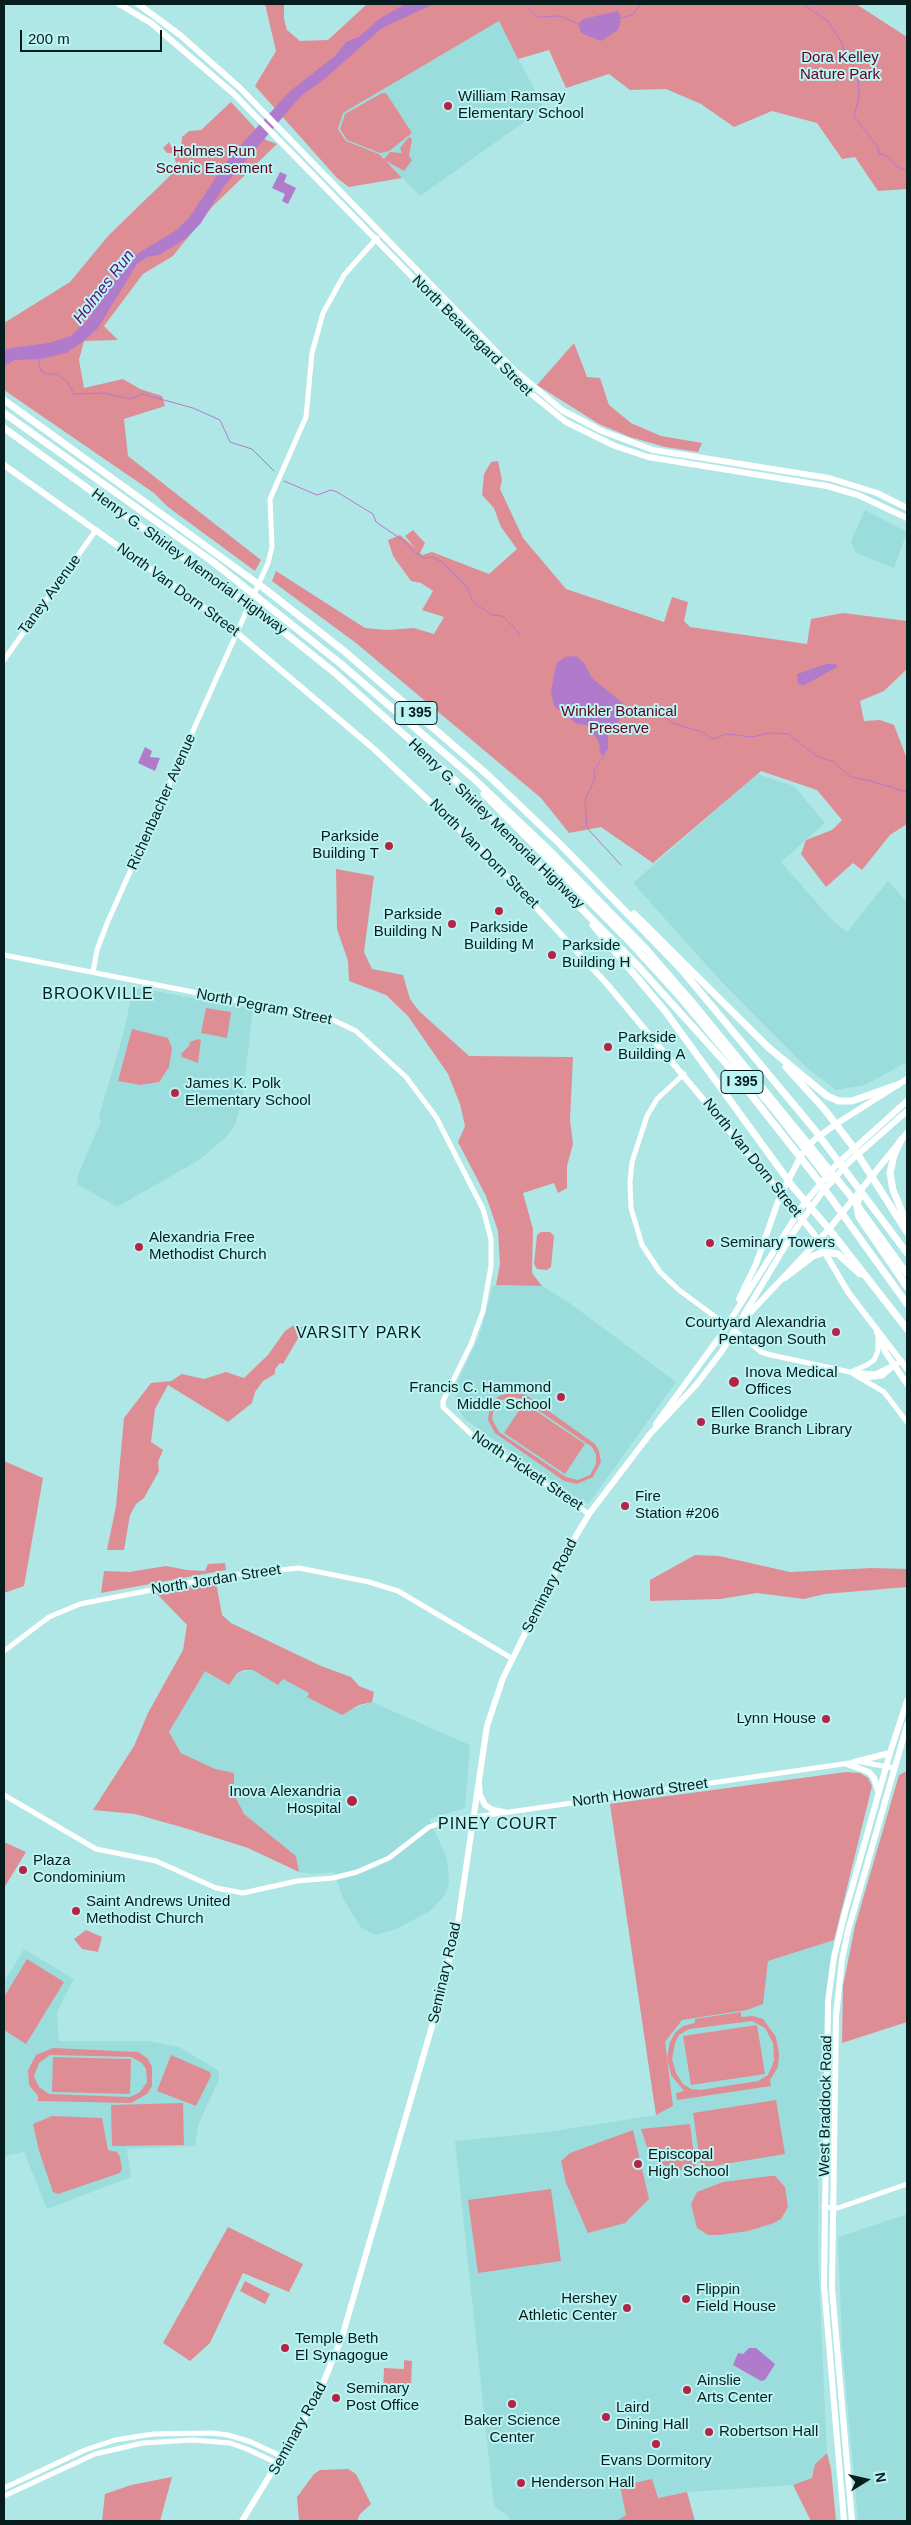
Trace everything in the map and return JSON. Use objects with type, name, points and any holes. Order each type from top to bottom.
[{"type":"highway","name":"Henry G. Shirley Memorial Highway","points":[[4,400],[252,579],[344,651],[462,753],[560,844],[680,969],[814,1129],[907,1254]]},
{"type":"highway","points":[[4,413],[260,599],[416,727],[548,848],[646,949],[752,1073],[849,1194],[907,1274]]},
{"type":"highway","name":"Henry G. Shirley Memorial Highway","points":[[4,428],[255,609],[382,714],[455,780],[554,879],[671,1001],[730,1068],[818,1180],[907,1304]]},
{"type":"highway","points":[[416,727],[588,899],[680,997],[781,1117],[829,1179]]},
{"type":"highway","points":[[560,844],[769,1048],[822,1092],[839,1101],[859,1100],[897,1085]]},
{"type":"highway","points":[[554,879],[665,1011],[786,1182],[826,1232],[883,1297],[907,1329]]},
{"type":"highway","points":[[769,1048],[833,1126],[907,1232]]},
{"type":"highway","points":[[901,1140],[894,1155],[890,1173],[894,1195],[907,1224]]},
{"type":"highway","points":[[860,1191],[857,1207],[861,1221],[907,1287]]},
{"type":"highway","points":[[838,1218],[851,1217],[861,1221]]},
{"type":"highway","points":[[784,1278],[817,1255],[824,1252],[838,1254],[883,1297]]},
{"type":"main road","name":"North Beauregard Street","points":[[120,4],[151,23],[234,94],[524,390],[555,415],[588,434],[631,451],[664,461],[796,480],[849,491],[907,518]]},
{"type":"main road","name":"North Beauregard Street","points":[[138,4],[180,35],[240,88],[529,384],[562,410],[618,438],[653,450],[829,478],[877,493],[907,508]]},
{"type":"main road","name":"North Van Dorn Street","points":[[4,465],[237,633],[374,749],[474,842],[574,947],[684,1074],[814,1234],[848,1292],[907,1369]]},
{"type":"main road","points":[[724,1327],[756,1264],[778,1201],[792,1169],[808,1147],[833,1126],[907,1079]]},
{"type":"main road","name":"Seminary Road","points":[[242,2521],[279,2464],[320,2393],[340,2343],[417,2085],[455,1938],[479,1768],[493,1704],[513,1659],[560,1561],[589,1514],[650,1434],[672,1411],[722,1351],[791,1230],[803,1205],[907,1101]]},
{"type":"main road","name":"Seminary Road","points":[[864,1143],[907,1111]]},
{"type":"main road","points":[[734,1330],[826,1232],[907,1133]]},
{"type":"main road","name":"Seminary Road","points":[[650,1434],[666,1406],[724,1327],[791,1230]]},
{"type":"main road","name":"North Van Dorn Street","points":[[877,1331],[881,1343],[907,1384]]},
{"type":"main road","points":[[666,1406],[672,1411]]},
{"type":"main road","name":"West Braddock Road","points":[[844,2521],[826,2327],[824,2208],[827,2019],[830,1982],[844,1916],[878,1793],[907,1701]]},
{"type":"main road","name":"West Braddock Road","points":[[852,2521],[835,2330],[832,2208],[836,2016],[842,1960],[907,1725]]},
{"type":"main road","points":[[850,1763],[890,1753]]},
{"type":"main road","points":[[850,1763],[869,1772],[874,1778],[878,1793]]},
{"type":"main road","points":[[479,1768],[482,1800],[493,1810],[504,1812]]},
{"type":"street","name":"Richenbacher Avenue","points":[[93,972],[97,950],[108,921],[271,556],[270,500],[306,417],[312,353],[321,320],[344,276],[382,234]]},
{"type":"street","name":"Taney Avenue","points":[[4,660],[96,530]]},
{"type":"street","name":"North Pegram Street","points":[[4,955],[333,1019],[351,1028],[370,1042],[416,1088],[436,1118],[483,1209],[492,1247],[491,1266],[483,1312],[471,1344],[449,1388],[450,1393],[443,1407]]},
{"type":"street","points":[[684,1074],[657,1099],[647,1116],[631,1167],[631,1208],[642,1245],[660,1272],[724,1327]]},
{"type":"street","points":[[734,1330],[766,1354],[850,1372],[876,1374],[902,1361]]},
{"type":"street","points":[[850,1372],[868,1365],[876,1357],[879,1344],[877,1331]]},
{"type":"street","points":[[862,1378],[882,1376],[895,1365]]},
{"type":"street","points":[[850,1372],[862,1378],[890,1398],[907,1422]]},
{"type":"street","name":"North Pickett Street","points":[[443,1407],[471,1434],[589,1514]]},
{"type":"street","name":"North Jordan Street","points":[[4,1651],[49,1617],[80,1604],[232,1574],[299,1568],[369,1582],[398,1591],[513,1659]]},
{"type":"street","name":"North Howard Street","points":[[4,1795],[96,1849],[156,1861],[223,1890],[243,1893],[297,1881],[333,1878],[357,1872],[390,1858],[429,1827],[472,1817],[850,1763],[872,1763],[894,1768]]},
{"type":"street","points":[[824,2208],[838,2208],[907,2184]]},
{"type":"street","points":[[4,2488],[85,2450],[115,2440],[146,2435],[202,2433],[228,2435],[251,2442],[283,2457]]},
{"type":"street","points":[[4,2496],[95,2454],[143,2443],[185,2440],[222,2442],[247,2448],[279,2464]]},
{"type":"shaded area","points":[[405,4],[434,4],[382,28],[328,76],[300,97],[224,186],[201,223],[187,238],[159,255],[147,257],[137,264],[98,328],[84,341],[66,353],[41,359],[15,360],[4,366],[4,349],[49,343],[71,336],[90,317],[127,260],[175,231],[189,218],[229,158],[290,91],[335,56],[346,42],[359,37],[379,19]]},
{"type":"shaded area","points":[[618,11],[621,18],[618,30],[601,41],[581,33],[578,24],[583,19]]},
{"type":"shaded area","name":"William Ramsay Elementary School","points":[[499,21],[544,108],[420,196],[379,154],[346,141],[338,129],[343,113]]},
{"type":"shaded area","points":[[280,172],[287,175],[284,182],[296,188],[288,204],[282,201],[285,194],[272,188]]},
{"type":"shaded area","points":[[865,510],[907,532],[894,568],[856,553],[851,541]]},
{"type":"shaded area","points":[[565,657],[578,657],[584,663],[592,678],[625,705],[626,715],[622,712],[618,713],[617,716],[620,719],[608,733],[608,749],[603,755],[600,753],[599,742],[587,725],[577,724],[554,706],[551,693],[557,663]]},
{"type":"shaded area","points":[[826,664],[836,664],[837,667],[803,686],[798,683],[797,674]]},
{"type":"shaded area","points":[[145,747],[152,751],[150,757],[160,758],[155,771],[138,763]]},
{"type":"shaded area","points":[[757,774],[794,786],[825,823],[781,862],[832,920],[847,932],[888,881],[907,902],[907,1062],[865,1085],[836,1090],[806,1067],[718,978],[633,883]]},
{"type":"shaded area","name":"James K. Polk Elementary School","points":[[133,987],[253,1009],[242,1103],[234,1127],[224,1139],[199,1160],[117,1207],[77,1184],[78,1175],[101,1121],[99,1116],[124,1031]]},
{"type":"shaded area","name":"Francis C. Hammond Middle School","points":[[493,1285],[542,1286],[568,1302],[676,1382],[590,1502],[585,1504],[466,1420],[460,1412],[456,1402],[457,1382],[479,1337]]},
{"type":"shaded area","name":"Inova Alexandria Hospital","points":[[205,1670],[237,1673],[253,1670],[263,1675],[283,1679],[309,1693],[307,1696],[350,1710],[372,1702],[470,1745],[465,1808],[429,1819],[447,1858],[449,1883],[445,1895],[430,1911],[396,1929],[376,1935],[361,1928],[343,1898],[334,1872],[311,1874],[299,1872],[296,1856],[244,1814],[234,1794],[234,1773],[215,1770],[181,1752],[169,1732]]},
{"type":"shaded area","name":"Episcopal High School","points":[[860,1773],[868,1778],[868,1803],[834,1940],[818,2187],[818,2258],[827,2453],[815,2464],[812,2478],[793,2485],[687,2492],[658,2498],[620,2486],[626,2515],[616,2521],[510,2521],[508,2516],[495,2507],[493,2497],[455,2141],[548,2132],[656,2115],[610,1804],[834,1774]]},
{"type":"shaded area","points":[[24,1949],[74,1979],[57,2012],[59,2041],[148,2041],[179,2047],[219,2071],[219,2080],[198,2125],[195,2146],[127,2149],[131,2177],[47,2209],[24,2152],[4,2156],[4,1982]]},
{"type":"shaded area","points":[[907,2214],[907,2521],[858,2521],[842,2346],[838,2237]]},
{"type":"shaded area","points":[[749,2348],[756,2348],[775,2364],[765,2380],[761,2381],[733,2365],[738,2353],[743,2354]]},
{"type":"green space","name":"Dora Kelley Nature Park","points":[[265,4],[284,4],[284,19],[287,30],[300,41],[328,40],[367,4],[856,4],[907,37],[907,189],[878,191],[855,157],[842,159],[817,123],[772,111],[734,127],[701,104],[666,89],[630,90],[609,74],[566,88],[549,50],[518,59],[499,21],[343,113],[338,129],[346,141],[379,154],[384,159],[390,152],[402,153],[400,148],[409,137],[412,139],[409,156],[412,160],[404,171],[386,161],[402,178],[349,187],[337,178],[255,86],[276,51]]},
{"type":"green space","points":[[382,93],[386,93],[412,133],[389,151],[380,153],[347,140],[340,129],[345,114]]},
{"type":"green space","name":"Holmes Run Scenic Easement","points":[[231,102],[266,140],[277,144],[212,207],[173,256],[143,274],[104,326],[118,340],[84,341],[79,360],[84,388],[123,379],[140,389],[162,396],[165,406],[124,419],[128,456],[261,560],[255,571],[168,507],[154,493],[4,390],[4,323],[70,282],[108,236],[180,166],[180,161],[176,163],[173,153],[167,153],[163,148],[169,142],[174,152],[176,149],[181,150],[182,137],[189,131],[201,130]]},
{"type":"green space","points":[[574,343],[587,377],[600,378],[609,405],[631,423],[661,436],[702,443],[698,452],[665,447],[630,437],[599,424],[537,385]]},
{"type":"green space","name":"Winkler Botanical Preserve","points":[[498,461],[502,480],[500,489],[523,538],[566,589],[664,622],[672,597],[688,602],[684,621],[690,627],[807,644],[811,619],[843,613],[907,621],[907,669],[884,691],[860,701],[864,721],[880,720],[894,725],[907,759],[907,824],[890,835],[862,870],[853,863],[826,887],[801,854],[806,840],[832,830],[842,820],[817,790],[761,771],[653,863],[601,827],[569,833],[541,798],[356,643],[272,581],[276,571],[365,628],[387,630],[414,628],[434,634],[444,617],[422,610],[433,591],[421,583],[411,581],[393,556],[388,540],[400,535],[415,548],[405,536],[413,530],[425,543],[420,553],[422,555],[432,552],[489,574],[517,549],[501,527],[494,508],[482,495],[484,474],[491,462]]},
{"type":"green space","points":[[336,869],[374,876],[364,952],[372,969],[403,975],[410,999],[419,1011],[469,1056],[573,1057],[570,1120],[573,1144],[567,1166],[567,1188],[558,1193],[554,1183],[523,1193],[533,1229],[532,1273],[542,1286],[496,1285],[500,1264],[498,1231],[486,1196],[458,1142],[465,1126],[460,1104],[448,1074],[408,1016],[386,995],[349,981],[348,961],[337,929]]},
{"type":"green space","points":[[206,1008],[231,1012],[227,1038],[201,1033]]},
{"type":"green space","points":[[132,1029],[168,1038],[172,1048],[169,1067],[159,1082],[140,1085],[118,1081]]},
{"type":"green space","points":[[198,1039],[201,1040],[198,1063],[182,1057],[181,1054],[189,1046],[190,1042]]},
{"type":"green space","points":[[541,1232],[550,1232],[554,1236],[551,1267],[547,1270],[537,1269],[534,1264],[537,1235]]},
{"type":"green space","points":[[294,1325],[304,1328],[283,1364],[280,1363],[275,1369],[275,1374],[263,1381],[255,1392],[252,1403],[228,1422],[168,1385],[155,1409],[151,1442],[163,1450],[158,1462],[159,1471],[144,1498],[136,1504],[130,1515],[124,1550],[107,1550],[116,1506],[124,1418],[151,1383],[171,1381],[182,1374],[204,1379],[226,1372],[244,1378],[268,1355],[285,1331]]},
{"type":"green space","points":[[516,1391],[529,1397],[595,1444],[599,1451],[601,1462],[593,1477],[577,1484],[564,1481],[495,1433],[488,1420],[490,1407],[499,1396]],"holes":[[[514,1397],[523,1400],[592,1447],[596,1454],[596,1464],[590,1475],[578,1480],[566,1477],[499,1432],[492,1419],[494,1408],[501,1400]]]},
{"type":"green space","points":[[524,1403],[585,1444],[565,1474],[504,1433]]},
{"type":"green space","points":[[4,1461],[43,1478],[24,1586],[4,1593]]},
{"type":"green space","points":[[695,1555],[719,1556],[790,1572],[872,1568],[907,1569],[907,1587],[825,1594],[804,1599],[757,1593],[720,1599],[650,1601],[650,1580]]},
{"type":"green space","points":[[225,1563],[226,1570],[101,1593],[104,1571],[129,1572],[166,1566],[205,1571],[208,1564]]},
{"type":"green space","points":[[216,1582],[222,1615],[231,1623],[321,1666],[351,1677],[359,1686],[374,1692],[372,1702],[359,1705],[342,1715],[307,1697],[309,1693],[283,1679],[278,1685],[253,1670],[244,1670],[237,1673],[229,1685],[205,1671],[169,1732],[181,1753],[215,1769],[234,1773],[234,1794],[244,1814],[296,1856],[299,1872],[248,1848],[188,1829],[135,1814],[93,1810],[134,1746],[148,1713],[183,1650],[187,1625],[156,1593]]},
{"type":"green space","points":[[907,1771],[907,2022],[842,2043],[843,1986],[855,1926],[899,1775]]},
{"type":"green space","points":[[846,1772],[860,1773],[868,1778],[872,1786],[834,1940],[768,1961],[763,2004],[747,2010],[682,2020],[665,2042],[673,2106],[656,2115],[610,1804]]},
{"type":"green space","points":[[4,1842],[26,1852],[4,1888]]},
{"type":"green space","points":[[86,1930],[102,1937],[98,1952],[82,1949],[74,1939]]},
{"type":"green space","points":[[27,1959],[64,1982],[26,2044],[4,2030],[4,1997]]},
{"type":"green space","points":[[741,2012],[741,2017],[753,2016],[763,2019],[776,2037],[779,2054],[778,2067],[770,2080],[771,2086],[677,2100],[676,2093],[684,2091],[671,2075],[667,2058],[670,2042],[675,2033],[683,2026],[695,2023],[695,2019]],"holes":[[[752,2021],[765,2028],[773,2043],[774,2061],[768,2075],[758,2081],[700,2090],[691,2089],[683,2084],[676,2073],[672,2059],[675,2043],[679,2035],[689,2029]]]},
{"type":"green space","points":[[757,2025],[765,2074],[691,2085],[683,2036]]},
{"type":"green space","points":[[53,2048],[138,2052],[147,2058],[152,2067],[152,2086],[147,2094],[131,2103],[38,2101],[38,2096],[29,2085],[28,2070],[36,2055]],"holes":[[[50,2055],[131,2057],[142,2063],[146,2069],[147,2082],[140,2092],[130,2097],[49,2094],[39,2087],[34,2076],[39,2063]]]},
{"type":"green space","points":[[171,2055],[210,2072],[211,2076],[196,2106],[157,2091]]},
{"type":"green space","points":[[53,2057],[131,2059],[130,2094],[52,2092]]},
{"type":"green space","points":[[776,2100],[785,2154],[701,2168],[693,2113]]},
{"type":"green space","points":[[183,2103],[184,2145],[112,2146],[111,2105]]},
{"type":"green space","points":[[52,2116],[102,2118],[108,2150],[117,2152],[120,2157],[122,2169],[120,2173],[58,2194],[53,2192],[39,2151],[33,2124]]},
{"type":"green space","points":[[690,2124],[696,2170],[675,2170],[659,2163],[648,2150],[641,2129]]},
{"type":"green space","points":[[633,2130],[649,2199],[625,2223],[588,2233],[566,2183],[561,2161],[570,2153]]},
{"type":"green space","points":[[775,2176],[785,2187],[788,2207],[781,2219],[748,2231],[719,2235],[708,2235],[697,2228],[691,2204],[697,2192],[723,2182]]},
{"type":"green space","points":[[551,2189],[561,2261],[478,2273],[468,2200]]},
{"type":"green space","points":[[228,2227],[303,2264],[289,2292],[243,2273],[210,2343],[190,2361],[163,2343]]},
{"type":"green space","points":[[245,2281],[270,2294],[265,2304],[240,2291]]},
{"type":"green space","points":[[404,2360],[412,2361],[411,2386],[404,2386],[403,2391],[383,2391],[384,2368],[404,2369]]},
{"type":"green space","points":[[827,2453],[831,2469],[836,2521],[811,2521],[793,2485],[812,2478],[815,2464]]},
{"type":"green space","points":[[348,2469],[356,2474],[371,2504],[360,2514],[357,2521],[299,2521],[297,2497],[314,2474],[320,2470]]},
{"type":"green space","points":[[172,2477],[160,2521],[102,2521],[105,2494],[131,2485]]},
{"type":"green space","points":[[652,2479],[658,2498],[687,2492],[695,2521],[616,2521],[626,2515],[620,2486]]},
{"type":"waterway","points":[[621,18],[632,15],[641,4]]},
{"type":"waterway","points":[[803,4],[828,21],[841,41],[849,62],[856,69],[859,98],[854,116],[878,147],[879,154],[886,155],[896,166],[907,171]]},
{"type":"waterway","points":[[529,9],[538,17],[560,16],[578,24]]},
{"type":"waterway","points":[[38,359],[41,371],[47,374],[56,374],[67,381],[74,394],[104,393],[130,399],[142,394],[193,408],[220,420],[230,442],[252,449],[274,471]]},
{"type":"waterway","points":[[284,481],[317,495],[331,490],[337,492],[373,514],[376,522],[404,541],[413,551],[424,558],[433,557],[443,563],[468,588],[471,598],[477,605],[492,615],[503,616],[520,634]]},
{"type":"waterway","points":[[626,715],[635,716],[654,709],[673,723],[702,732],[713,739],[727,734],[752,737],[770,733],[788,734],[818,757],[832,761],[851,777],[907,792]]},
{"type":"waterway","points":[[605,753],[594,771],[595,779],[585,800],[587,828],[621,865]]},
{"type":"place","name":"William Ramsay Elementary School","points":[[448,106]]},
{"type":"place","name":"Parkside Building T","points":[[389,846]]},
{"type":"place","name":"Parkside Building M","points":[[499,911]]},
{"type":"place","name":"Parkside Building N","points":[[452,924]]},
{"type":"place","name":"Parkside Building H","points":[[552,955]]},
{"type":"place","name":"Parkside Building A","points":[[608,1047]]},
{"type":"place","name":"James K. Polk Elementary School","points":[[175,1093]]},
{"type":"place","name":"Seminary Towers","points":[[710,1243]]},
{"type":"place","name":"Alexandria Free Methodist Church","points":[[139,1247]]},
{"type":"place","name":"Courtyard Alexandria Pentagon South","points":[[836,1332]]},
{"type":"place","name":"Inova Medical Offices","points":[[734,1382]]},
{"type":"place","name":"Francis C. Hammond Middle School","points":[[561,1397]]},
{"type":"place","name":"Ellen Coolidge Burke Branch Library","points":[[701,1422]]},
{"type":"place","name":"Fire Station #206","points":[[625,1506]]},
{"type":"place","name":"Lynn House","points":[[826,1719]]},
{"type":"place","name":"Inova Alexandria Hospital","points":[[352,1801]]},
{"type":"place","name":"Plaza Condominium","points":[[23,1870]]},
{"type":"place","name":"Saint Andrews United Methodist Church","points":[[76,1911]]},
{"type":"place","name":"Episcopal High School","points":[[638,2164]]},
{"type":"place","name":"Flippin Field House","points":[[686,2299]]},
{"type":"place","name":"Hershey Athletic Center","points":[[627,2308]]},
{"type":"place","name":"Temple Beth El Synagogue","points":[[285,2348]]},
{"type":"place","name":"Ainslie Arts Center","points":[[687,2390]]},
{"type":"place","name":"Seminary Post Office","points":[[336,2398]]},
{"type":"place","name":"Baker Science Center","points":[[512,2404]]},
{"type":"place","name":"Laird Dining Hall","points":[[606,2417]]},
{"type":"place","name":"Robertson Hall","points":[[709,2432]]},
{"type":"place","name":"Evans Dormitory","points":[[656,2444]]},
{"type":"place","name":"Henderson Hall","points":[[521,2483]]},
{"type":"district","name":"BROOKVILLE","points":[[98,995]]},
{"type":"district","name":"VARSITY PARK","points":[[359,1334]]},
{"type":"district","name":"PINEY COURT","points":[[498,1825]]},
{"type":"water label","name":"Holmes Run","points":[[104,287]]}]
